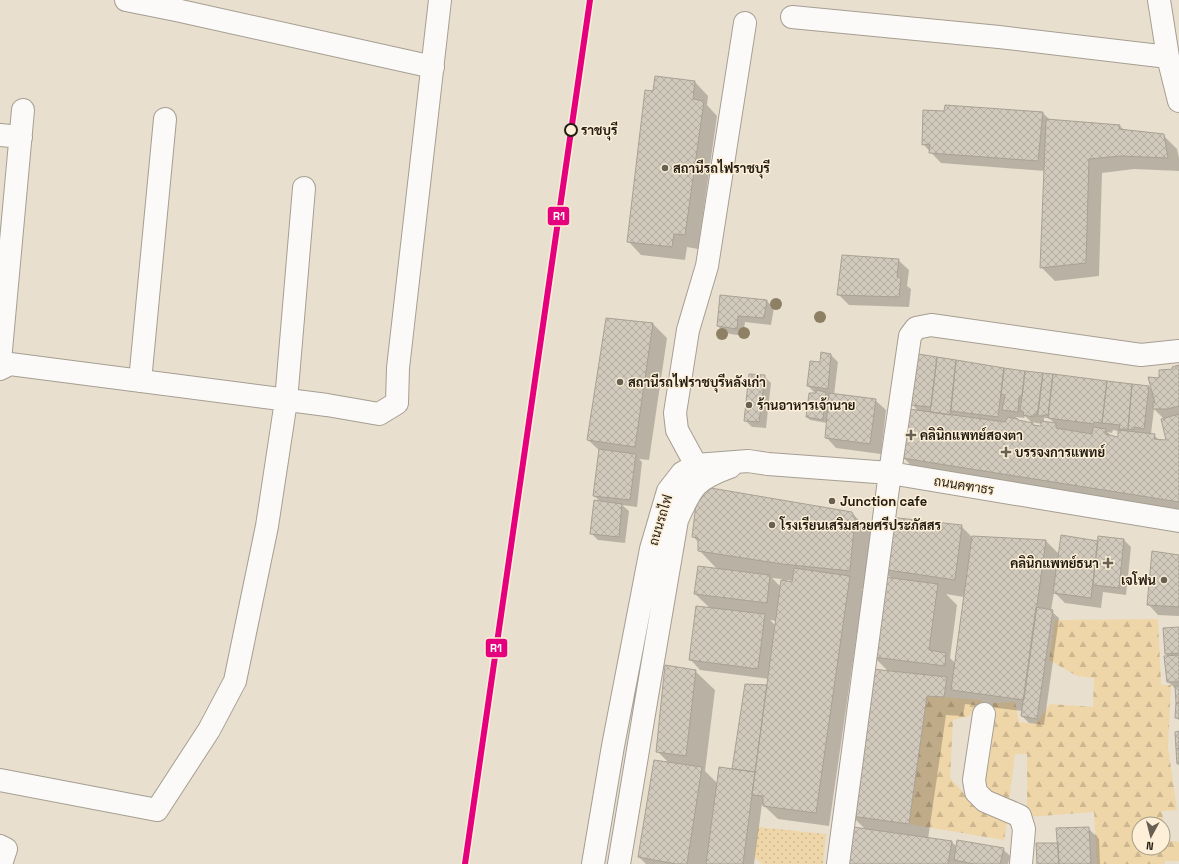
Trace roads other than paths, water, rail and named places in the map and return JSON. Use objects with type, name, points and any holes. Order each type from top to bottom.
[{"type":"street","points":[[126,0],[433,67]]},
{"type":"street","points":[[0,369],[10,364],[326,405],[379,414],[397,403],[398,368],[440,0]]},
{"type":"street","points":[[1159,0],[1168,57],[1179,100]]},
{"type":"street","points":[[792,17],[999,37],[1168,57]]},
{"type":"street","points":[[696,465],[677,430],[675,413],[688,330],[707,266],[745,23]]},
{"type":"street","points":[[0,361],[10,136],[23,110]]},
{"type":"street","points":[[140,381],[165,119]]},
{"type":"street","points":[[0,780],[157,810],[210,730],[235,681],[267,526],[286,401],[304,188]]},
{"type":"street","points":[[838,864],[890,473],[910,336],[916,328],[931,325],[1141,355],[1179,351]]},
{"type":"street","name":"ถนนรถไฟ","points":[[593,864],[613,746],[651,548],[668,491],[682,473],[696,465],[748,461]]},
{"type":"street","name":"ถนนรถไฟ","points":[[620,864],[677,520],[689,494],[698,483],[711,474],[748,461]]},
{"type":"street","name":"ถนนคฑาธร","points":[[748,461],[768,464],[890,473],[1179,521]]},
{"type":"street","points":[[984,714],[974,780],[976,792],[985,801],[1020,816],[1024,829],[1022,864]]},
{"type":"street","points":[[0,846],[6,849],[1,864]]},
{"type":"place","name":"ราชบุรี","points":[[571,130]]},
{"type":"place","name":"สถานีรถไฟราชบุรี","points":[[665,168]]},
{"type":"place","name":"สถานีรถไฟราชบุรีหลังเก่า","points":[[620,382]]},
{"type":"place","name":"ร้านอาหารเจ้านาย","points":[[749,405]]},
{"type":"place","name":"คลินิกแพทย์สองตา","points":[[911,435]]},
{"type":"place","name":"บรรจงการแพทย์","points":[[1006,452]]},
{"type":"place","name":"Junction cafe","points":[[832,501]]},
{"type":"place","name":"โรงเรียนเสริมสวยศรีประภัสสร","points":[[772,525]]},
{"type":"place","name":"คลินิกแพทย์ธนา","points":[[1108,563]]},
{"type":"place","name":"เจโฟน","points":[[1164,580]]}]
